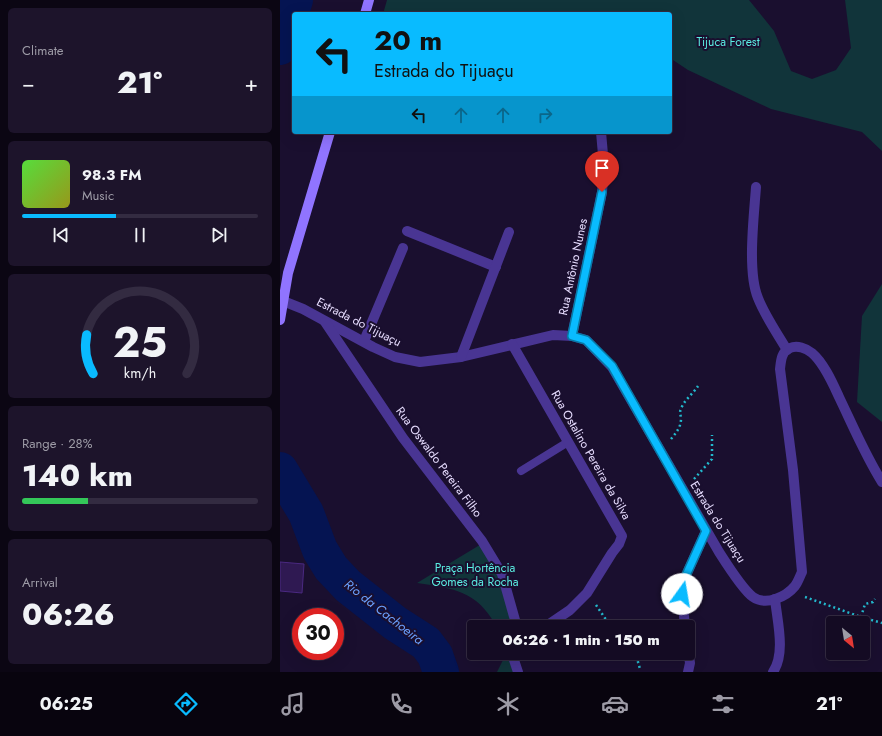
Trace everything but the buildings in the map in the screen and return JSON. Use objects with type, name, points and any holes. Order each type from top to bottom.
[{"type":"main road","points":[[366,12],[369,0]]},
{"type":"main road","points":[[280,320],[288,273],[329,134]]},
{"type":"street","name":"Rua Antônio Nunes","points":[[572,336],[602,192],[604,166],[601,134]]},
{"type":"street","points":[[756,187],[753,252],[754,284],[758,298],[787,350]]},
{"type":"street","points":[[407,231],[496,267]]},
{"type":"street","points":[[461,357],[509,232]]},
{"type":"street","points":[[364,341],[403,248]]},
{"type":"street","name":"Estrada do Tijuaçu","points":[[283,301],[303,309],[395,356],[420,362],[461,357],[553,335],[572,336],[586,340],[612,366],[682,491],[739,581],[753,597],[765,601],[775,599]]},
{"type":"street","name":"Rua Oswaldo Pereira Filho","points":[[324,320],[403,438],[482,540],[502,574],[515,620]]},
{"type":"street","name":"Rua Ostalino Pereira da Silva","points":[[512,344],[622,536],[619,544],[587,593],[570,610],[555,620]]},
{"type":"street","points":[[774,672],[779,660],[780,649],[775,599],[790,591],[796,585],[802,572],[793,470],[780,369],[781,358],[787,350],[792,347],[799,346],[812,353],[827,372],[870,463],[882,482]]},
{"type":"street","points":[[684,620],[682,594],[683,582],[706,531]]},
{"type":"street","points":[[514,660],[518,672]]},
{"type":"street","points":[[688,672],[690,660]]},
{"type":"lane","points":[[521,471],[568,442]]},
{"type":"path","points":[[660,452],[672,439],[679,428],[681,419],[680,411],[686,400],[698,386]]},
{"type":"path","points":[[682,491],[712,459],[712,435]]},
{"type":"path","points":[[790,591],[858,616]]},
{"type":"path","points":[[587,593],[606,620]]},
{"type":"path","points":[[861,616],[864,604],[873,602],[875,599]]},
{"type":"path","points":[[870,620],[882,623]]},
{"type":"path","points":[[637,660],[640,669]]},
{"type":"green space","name":"Tijuca Forest","points":[[387,0],[749,0],[774,31],[791,71],[812,79],[836,70],[851,48],[845,0],[882,0],[882,151],[862,132],[771,109],[688,70],[672,59],[672,12],[384,12]]},
{"type":"green space","points":[[882,284],[882,422],[857,402],[862,316]]},
{"type":"green space","name":"Praça Hortência Gomes da Rocha","points":[[483,543],[502,574],[515,620],[492,620],[481,605],[463,593],[443,587],[417,583]]},
{"type":"green space","points":[[503,660],[515,660],[518,672],[497,672]]},
{"type":"waterway","name":"Rio da Cachoeira","points":[[280,47],[295,0]]},
{"type":"waterway","name":"Rio da Cachoeira","points":[[280,470],[306,513],[320,550],[331,568],[348,586],[395,623],[426,643],[435,655],[441,672]]},
{"type":"route","points":[[602,192],[572,336],[586,340],[612,366],[706,531],[692,558],[683,582],[682,594]]}]
